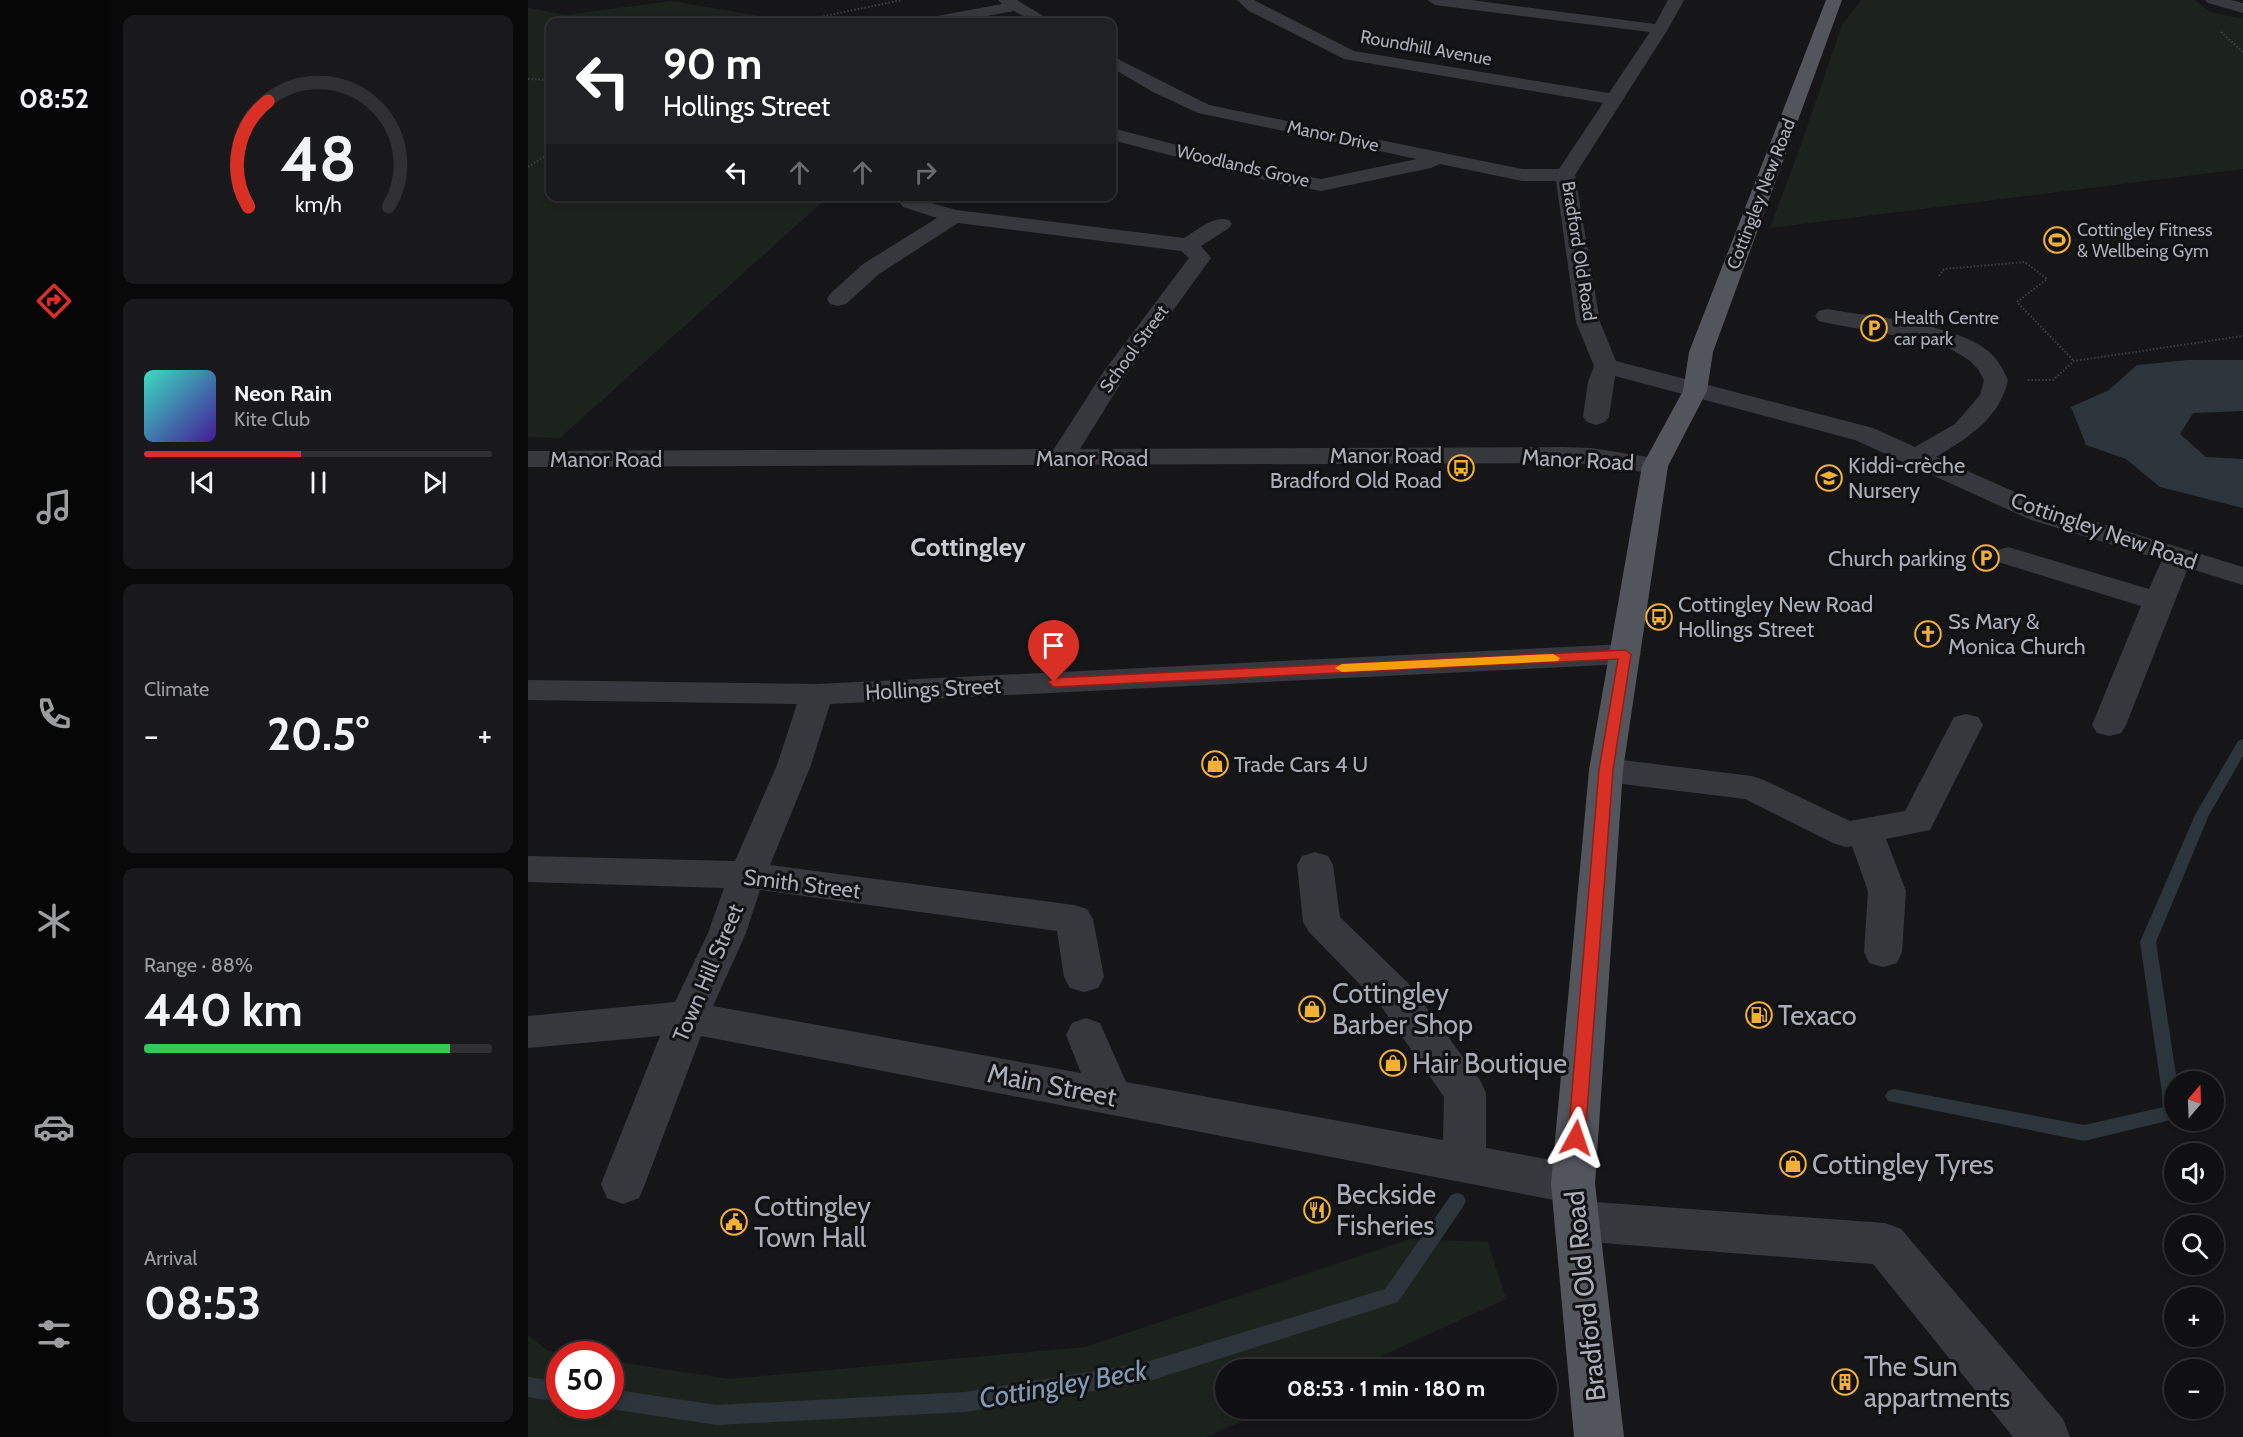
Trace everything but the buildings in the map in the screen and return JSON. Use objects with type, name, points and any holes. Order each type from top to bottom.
[{"type":"main road","name":"Cottingley New Road","points":[[1625,654],[1655,466],[1695,391],[1701,352],[1834,0]]},
{"type":"main road","name":"Bradford Old Road","points":[[1599,1437],[1575,1202],[1606,770],[1625,654]]},
{"type":"street","points":[[1435,0],[1660,29]]},
{"type":"street","name":"Bradford Old Road","points":[[1606,366],[1588,322],[1565,175],[1660,29],[1676,0]]},
{"type":"street","points":[[2213,0],[2243,8]]},
{"type":"street","points":[[949,18],[1011,3],[1038,18]]},
{"type":"street","points":[[1250,4],[1277,3]]},
{"type":"street","name":"Roundhill Avenue","points":[[1250,4],[1350,55],[1613,99]]},
{"type":"street","name":"Manor Drive","points":[[1116,63],[1159,88],[1204,109],[1522,175],[1565,175]]},
{"type":"street","name":"Woodlands Grove","points":[[1116,135],[1276,177],[1321,184],[1446,160]]},
{"type":"street","points":[[910,203],[954,216],[1188,245],[1222,224]]},
{"type":"street","points":[[838,299],[871,269],[954,216]]},
{"type":"street","name":"School Street","points":[[1060,458],[1113,376],[1200,258],[1188,245]]},
{"type":"street","points":[[1827,316],[1949,338],[1978,355],[1989,366],[1996,380],[1992,397],[1964,429],[1917,457]]},
{"type":"street","points":[[1596,417],[1600,382],[1606,366],[1695,391]]},
{"type":"street","name":"Cottingley New Road","points":[[1695,391],[1864,434],[2041,514],[2243,576]]},
{"type":"street","name":"Manor Road","points":[[528,459],[1591,456],[1655,466]]},
{"type":"street","points":[[2008,556],[2158,601]]},
{"type":"street","points":[[2109,725],[2178,557]]},
{"type":"street","name":"Hollings Street","points":[[528,690],[817,694],[1625,654]]},
{"type":"street","name":"Town Hill Street","points":[[623,1184],[688,1017],[727,933],[747,876],[794,765],[817,694]]},
{"type":"street","points":[[1606,770],[1752,788],[1846,834],[1917,821],[1966,725]]},
{"type":"street","points":[[1865,831],[1887,891],[1883,952]]},
{"type":"street","points":[[1315,865],[1322,922],[1395,994],[1465,1093],[1464,1163]]},
{"type":"street","name":"Smith Street","points":[[528,869],[747,876],[1074,919],[1084,978]]},
{"type":"street","name":"Main Street","points":[[528,1032],[688,1017],[1464,1163],[1575,1202],[1885,1244],[2045,1437]]},
{"type":"street","points":[[1086,1035],[1111,1096]]},
{"type":"path","points":[[815,18],[902,0]]},
{"type":"path","points":[[528,79],[546,80]]},
{"type":"path","points":[[528,167],[546,156]]},
{"type":"path","points":[[1939,276],[1944,269],[2025,262],[2047,279],[2018,302],[2074,361]]},
{"type":"path","points":[[1996,380],[2053,380],[2074,361],[2243,336]]},
{"type":"shaded area","points":[[1861,0],[2195,0],[2210,12],[2243,19],[2243,169],[1770,228],[1842,25]]},
{"type":"shaded area","points":[[671,1],[771,18],[546,18],[546,201],[824,201],[560,438],[528,437],[528,8],[566,15]]},
{"type":"shaded area","points":[[2188,360],[2243,360],[2243,411],[2193,413],[2180,434],[2206,457],[2243,459],[2243,508],[2160,487],[2126,459],[2086,445],[2071,407],[2109,390],[2137,365]]},
{"type":"shaded area","points":[[1411,1239],[1488,1242],[1506,1299],[1375,1359],[1215,1359],[1215,1419],[1247,1419],[1207,1437],[528,1437],[528,1335],[546,1349],[546,1419],[624,1419],[624,1363],[729,1379],[1085,1347]]},
{"type":"waterway","points":[[1894,1096],[2084,1133],[2173,1112],[2148,942],[2202,815],[2243,744]]},
{"type":"waterway","name":"Cottingley Beck","points":[[624,1401],[717,1415],[965,1402],[1143,1373],[1391,1296],[1457,1201]]},
{"type":"waterway","name":"Cottingley Beck","points":[[528,1387],[546,1390]]},
{"type":"slow traffic","points":[[1342,668],[1553,658]]},
{"type":"place","name":"Cottingley Fitness & Wellbeing Gym","points":[[2057,240]]},
{"type":"place","name":"Health Centre car park","points":[[1874,328]]},
{"type":"place","name":"Manor Road Bradford Old Road","points":[[1461,468]]},
{"type":"place","name":"Kiddi-crèche Nursery","points":[[1829,478]]},
{"type":"place","name":"Church parking","points":[[1986,558]]},
{"type":"place","name":"Cottingley New Road Hollings Street","points":[[1659,617]]},
{"type":"place","name":"Ss Mary & Monica Church","points":[[1928,634]]},
{"type":"place","name":"Trade Cars 4 U","points":[[1215,764]]},
{"type":"place","name":"Cottingley Barber Shop","points":[[1312,1009]]},
{"type":"place","name":"Texaco","points":[[1759,1015]]},
{"type":"place","name":"Hair Boutique","points":[[1393,1063]]},
{"type":"place","name":"Cottingley Tyres","points":[[1793,1164]]},
{"type":"place","name":"Beckside Fisheries","points":[[1317,1210]]},
{"type":"place","name":"Cottingley Town Hall","points":[[734,1222]]},
{"type":"place","name":"The Sun appartments","points":[[1845,1382]]},
{"type":"district","name":"Cottingley","points":[[968,547]]},
{"type":"route","points":[[1054,682],[1625,654],[1606,770],[1576,1138]]}]
